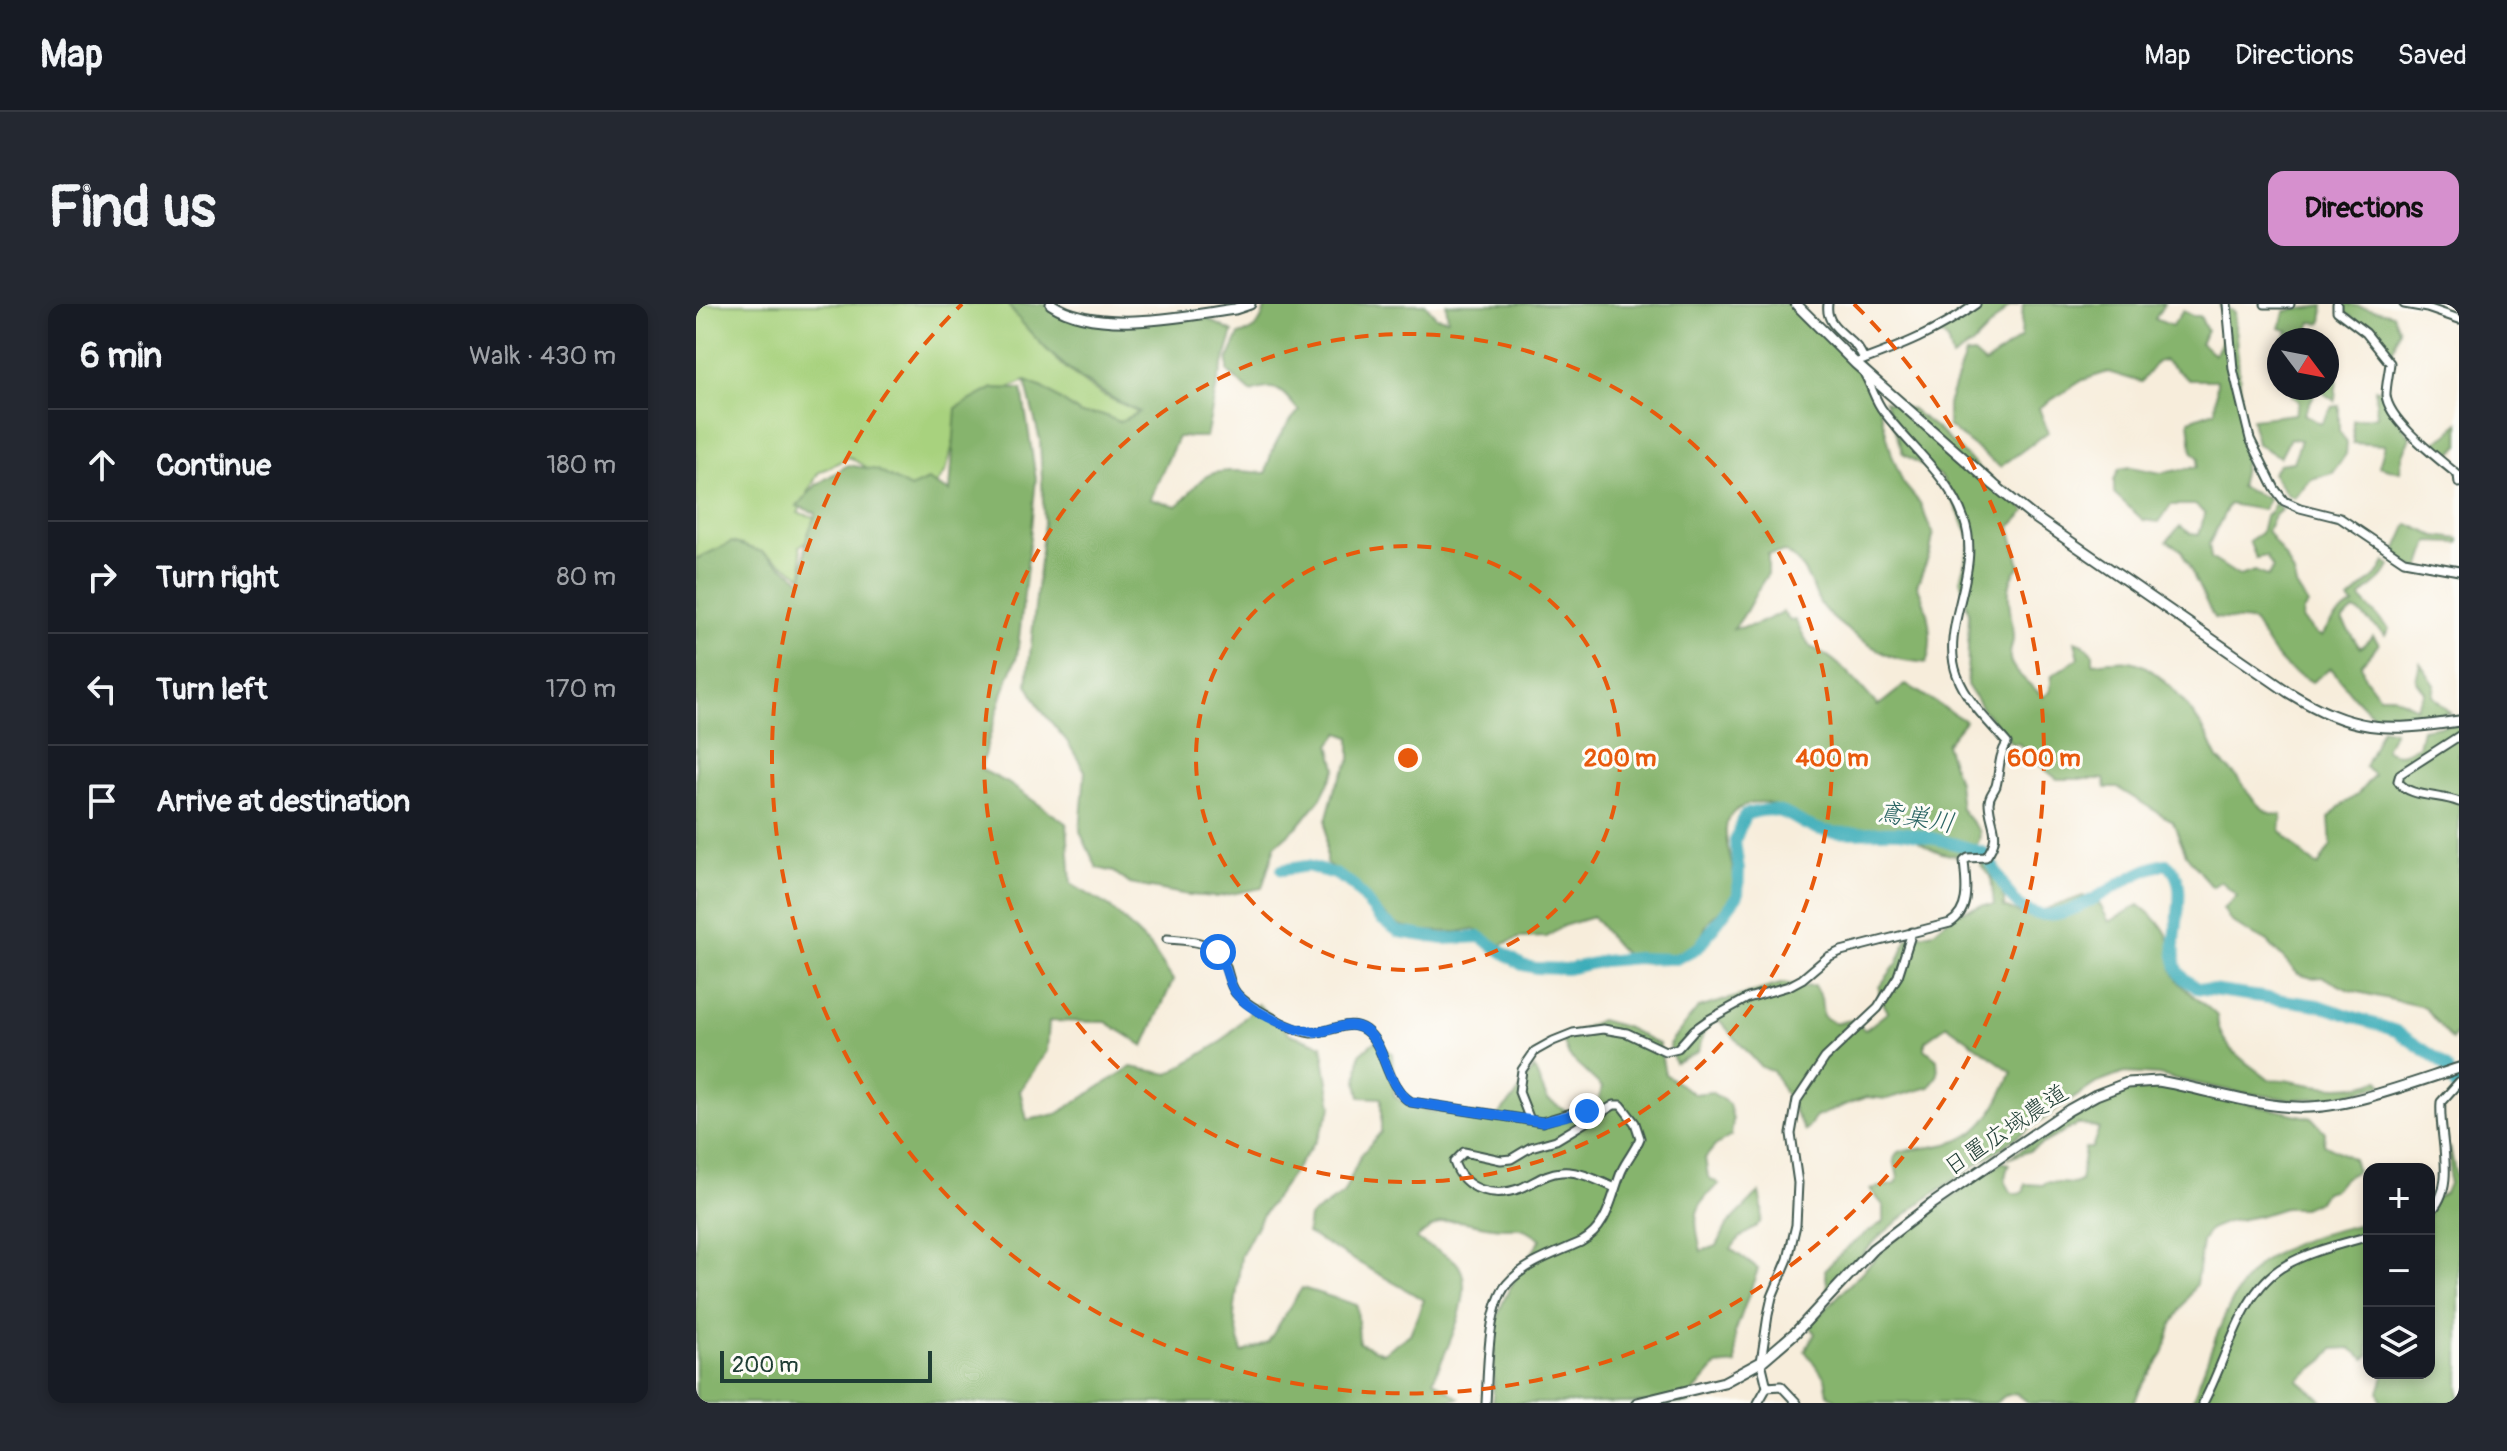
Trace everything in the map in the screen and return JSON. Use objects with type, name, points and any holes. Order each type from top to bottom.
[{"type":"street","points":[[1051,304],[1068,314],[1129,321],[1250,304]]},
{"type":"street","points":[[1796,304],[2030,514],[2319,711],[2362,726],[2387,728],[2459,721]]},
{"type":"street","points":[[1530,1120],[1519,1092],[1522,1070],[1535,1051],[1573,1033],[1603,1029],[1627,1033],[1665,1051],[1678,1048],[1708,1020],[1748,998],[1789,986],[1828,957],[1957,919],[1966,896],[1964,861],[1986,857],[1991,850],[1996,829],[1989,809],[1989,797],[1996,786],[1998,766],[2007,743],[1970,699],[1957,674],[1953,658],[1970,562],[1964,520],[1948,488],[1884,412],[1860,361],[1861,350],[1847,335],[1837,330],[1827,313],[1828,304]]},
{"type":"street","points":[[1860,361],[1945,327],[1976,304]]},
{"type":"street","points":[[2227,304],[2233,369],[2250,439],[2284,501],[2340,518],[2404,561],[2459,571]]},
{"type":"street","points":[[2265,304],[2290,304]]},
{"type":"street","points":[[2337,304],[2337,311],[2366,333],[2390,363],[2386,397],[2398,418],[2420,444],[2458,475],[2459,483]]},
{"type":"street","points":[[2404,304],[2459,319]]},
{"type":"street","points":[[2459,736],[2400,774],[2398,781],[2400,786],[2410,791],[2443,795],[2459,802]]},
{"type":"street","points":[[1758,1403],[1767,1387],[1761,1362],[1772,1297],[1788,1259],[1796,1225],[1798,1183],[1791,1134],[1797,1100],[1825,1058],[1878,1008],[1898,976],[1912,932]]},
{"type":"street","points":[[1167,939],[1202,942],[1218,952],[1232,988],[1240,998],[1292,1028],[1309,1033],[1353,1025],[1368,1032],[1393,1082],[1403,1097],[1411,1102],[1542,1122],[1587,1111],[1600,1115]]},
{"type":"street","name":"日置広域農道","points":[[1637,1403],[1724,1382],[1761,1362],[1796,1332],[1888,1236],[2045,1126],[2096,1095],[2127,1083],[2158,1081],[2260,1103],[2311,1107],[2350,1101],[2456,1068]]},
{"type":"street","points":[[2435,1204],[2441,1196],[2446,1168],[2441,1102],[2459,1082]]},
{"type":"street","points":[[1486,1403],[1494,1314],[1507,1284],[1554,1253],[1594,1233],[1608,1211],[1615,1188],[1640,1138],[1635,1123],[1621,1105],[1614,1105],[1556,1140],[1531,1147],[1511,1159],[1501,1160],[1464,1152],[1454,1162],[1469,1185],[1486,1191],[1518,1189],[1549,1174],[1565,1171],[1615,1188]]},
{"type":"street","points":[[2203,1403],[2239,1323],[2265,1282],[2285,1265],[2300,1258],[2363,1238]]},
{"type":"street","points":[[1767,1387],[1781,1386],[1797,1403]]},
{"type":"green space","points":[[696,304],[1007,304],[1038,341],[1074,375],[1101,394],[1140,412],[1119,422],[1101,414],[1081,414],[1043,388],[1025,381],[962,409],[946,471],[928,497],[906,492],[849,457],[818,473],[798,513],[817,517],[818,532],[800,546],[804,577],[773,558],[740,544],[696,559]]},
{"type":"green space","points":[[1007,304],[1045,304],[1065,319],[1086,321],[1197,313],[1233,332],[1206,437],[1178,437],[1150,499],[1177,506],[1201,480],[1212,474],[1235,471],[1266,473],[1278,440],[1299,411],[1279,390],[1268,388],[1251,392],[1228,372],[1228,359],[1239,335],[1251,331],[1258,324],[1266,304],[1425,304],[1436,317],[1448,319],[1446,304],[1794,304],[1856,357],[1871,376],[1892,455],[1903,483],[1920,503],[1933,535],[1930,553],[1917,585],[1929,624],[1929,654],[1926,663],[1899,659],[1854,635],[1825,610],[1802,568],[1786,552],[1768,554],[1768,574],[1733,629],[1755,625],[1783,612],[1790,621],[1795,620],[1810,647],[1839,664],[1878,706],[1906,684],[1965,721],[1946,744],[1958,782],[1961,809],[1980,832],[1979,841],[1969,855],[1953,855],[1932,849],[1899,829],[1886,827],[1846,834],[1825,833],[1804,825],[1779,808],[1761,802],[1738,809],[1726,826],[1735,884],[1731,898],[1709,921],[1697,942],[1677,953],[1647,964],[1639,963],[1624,953],[1593,917],[1563,926],[1547,937],[1519,938],[1501,945],[1473,929],[1457,932],[1418,931],[1396,924],[1379,910],[1363,890],[1326,863],[1326,821],[1335,787],[1350,761],[1350,737],[1339,733],[1330,745],[1336,768],[1321,798],[1300,824],[1275,846],[1262,888],[1216,897],[1188,895],[1130,884],[1114,872],[1097,868],[1080,832],[1085,771],[1067,741],[1041,710],[1027,684],[1044,522],[1040,440],[1025,381],[1043,388],[1081,414],[1101,414],[1119,422],[1139,412],[1100,391],[1066,367]]},
{"type":"green space","points":[[1975,304],[2019,304],[2010,306],[1972,345],[1952,358],[1947,340],[1938,332]]},
{"type":"green space","points":[[2023,304],[2164,304],[2155,319],[2172,326],[2183,311],[2200,316],[2207,331],[2200,343],[2215,354],[2223,336],[2220,304],[2234,312],[2246,457],[2240,487],[2269,499],[2263,510],[2229,504],[2209,544],[2211,558],[2239,576],[2255,571],[2268,577],[2273,568],[2266,556],[2256,558],[2249,541],[2261,533],[2265,516],[2271,512],[2275,502],[2281,510],[2273,517],[2267,531],[2287,560],[2296,586],[2308,605],[2302,619],[2322,636],[2335,618],[2354,605],[2349,600],[2379,573],[2385,562],[2390,566],[2387,571],[2360,598],[2389,629],[2385,635],[2354,610],[2342,620],[2360,648],[2373,636],[2379,644],[2361,664],[2364,676],[2379,696],[2393,696],[2416,708],[2425,692],[2416,680],[2420,663],[2435,685],[2433,696],[2450,713],[2386,721],[2366,709],[2331,668],[2312,682],[2292,671],[2274,653],[2253,621],[2214,618],[2181,550],[2167,541],[2180,526],[2191,534],[2199,535],[2205,513],[2195,505],[2171,505],[2159,522],[2143,520],[2114,493],[2114,480],[2119,469],[2131,467],[2161,473],[2197,467],[2199,458],[2192,451],[2189,420],[2215,411],[2217,380],[2189,380],[2164,360],[2157,362],[2141,382],[2108,372],[2083,380],[2039,408],[2048,432],[2000,467],[1948,426],[1948,404],[1965,355],[1974,354],[1985,364],[2021,337]]},
{"type":"green space","points":[[2347,304],[2393,314],[2399,330],[2392,353],[2387,354],[2374,334],[2347,314],[2343,308]]},
{"type":"green space","points":[[2324,306],[2322,323],[2311,322],[2309,328],[2280,328],[2285,311]]},
{"type":"green space","points":[[993,388],[1022,389],[1036,479],[1017,656],[980,769],[1008,783],[1067,824],[1071,884],[1110,907],[1151,947],[1173,980],[1144,1046],[1106,1022],[1049,1021],[1047,1051],[1020,1091],[1027,1120],[1057,1114],[1131,1067],[1169,1074],[1221,1042],[1258,1004],[1290,1034],[1322,1045],[1332,1107],[1317,1139],[1262,1216],[1241,1256],[1234,1316],[1242,1353],[1268,1342],[1302,1288],[1357,1305],[1359,1343],[1383,1353],[1410,1334],[1424,1300],[1307,1233],[1309,1217],[1343,1194],[1361,1155],[1381,1132],[1381,1098],[1360,1097],[1357,1083],[1360,1054],[1375,1041],[1392,1053],[1394,1096],[1416,1108],[1442,1113],[1497,1116],[1514,1098],[1534,1068],[1547,1099],[1571,1114],[1598,1104],[1602,1087],[1569,1056],[1562,1038],[1600,1020],[1625,1027],[1659,1044],[1665,1074],[1694,1094],[1711,1092],[1729,1104],[1733,1120],[1731,1136],[1715,1146],[1705,1158],[1708,1177],[1719,1184],[1703,1200],[1697,1214],[1701,1251],[1717,1246],[1727,1225],[1759,1193],[1762,1207],[1760,1223],[1731,1249],[1758,1269],[1735,1333],[1736,1364],[1716,1366],[1690,1396],[1690,1403],[1492,1403],[1499,1312],[1541,1239],[1522,1228],[1453,1221],[1436,1225],[1416,1239],[1455,1261],[1462,1272],[1464,1286],[1458,1320],[1433,1380],[1459,1398],[1441,1403],[696,1403],[696,912],[699,892],[696,886],[696,559],[732,542],[762,552],[803,581],[806,539],[816,513],[797,506],[816,485],[848,465],[877,470],[910,488],[928,480],[950,492],[956,408]]},
{"type":"green space","points":[[2375,389],[2387,392],[2386,401],[2410,437],[2400,472],[2379,466],[2385,445],[2353,443],[2353,420],[2377,416]]},
{"type":"green space","points":[[2297,400],[2311,400],[2304,414],[2321,424],[2332,407],[2339,406],[2339,431],[2347,443],[2346,454],[2333,473],[2311,479],[2294,498],[2287,494],[2272,473],[2279,464],[2293,462],[2301,440],[2290,438],[2280,457],[2257,444],[2252,419],[2295,414],[2299,402]]},
{"type":"green space","points":[[1885,401],[1913,410],[1935,427],[2026,511],[2010,527],[2020,566],[2010,582],[2013,640],[2010,657],[2019,674],[2043,697],[2050,692],[2052,675],[2079,658],[2075,641],[2093,654],[2093,663],[2130,661],[2152,671],[2191,712],[2219,760],[2261,807],[2282,815],[2280,830],[2305,857],[2318,866],[2331,845],[2329,818],[2357,795],[2374,775],[2365,767],[2382,728],[2394,731],[2385,749],[2398,754],[2418,746],[2422,729],[2459,723],[2459,1028],[2452,1040],[2424,1007],[2349,990],[2323,977],[2298,974],[2268,942],[2231,921],[2223,909],[2237,896],[2221,881],[2212,887],[2186,854],[2173,822],[2118,788],[2106,788],[2104,779],[2057,779],[2037,763],[2032,753],[2017,743],[2013,745],[1983,710],[1967,685],[1969,613],[1960,580],[1971,540],[1942,477],[1903,454]]},
{"type":"green space","points":[[2459,422],[2459,445],[2448,457],[2432,444]]},
{"type":"green space","points":[[2408,524],[2435,536],[2459,539],[2459,543],[2429,542],[2420,569],[2392,560]]},
{"type":"green space","points":[[1986,862],[2001,889],[2004,907],[2027,916],[2083,896],[2099,903],[2109,922],[2139,905],[2158,921],[2167,934],[2172,949],[2173,973],[2179,982],[2217,1016],[2222,1037],[2235,1053],[2269,1080],[2341,1087],[2379,1080],[2383,1085],[2332,1098],[2290,1099],[2236,1092],[2158,1075],[2124,1073],[2095,1084],[1920,1203],[1880,1236],[1828,1290],[1825,1270],[1852,1244],[1883,1222],[1883,1205],[1870,1189],[1896,1184],[1898,1178],[1894,1159],[1898,1152],[1947,1144],[1975,1131],[1997,1104],[2012,1072],[1947,1025],[1925,1041],[1925,1049],[1937,1059],[1938,1074],[1930,1087],[1887,1099],[1867,1097],[1855,1101],[1816,1117],[1805,1131],[1773,1071],[1761,1067],[1719,1020],[1707,1023],[1698,1052],[1675,1063],[1669,1044],[1698,1008],[1784,983],[1814,986],[1821,998],[1823,1016],[1834,1023],[1852,1020],[1865,1030],[1888,1012],[1879,995],[1879,987],[1898,962],[1907,938],[1933,932],[1955,913],[1994,905],[1991,877],[1981,865]]},
{"type":"green space","points":[[2167,1086],[2312,1118],[2325,1132],[2324,1144],[2353,1159],[2357,1171],[2343,1179],[2335,1189],[2325,1192],[2319,1201],[2303,1208],[2284,1208],[2210,1229],[2202,1242],[2196,1284],[2172,1324],[2163,1354],[2134,1403],[2029,1403],[2016,1393],[1995,1403],[1839,1403],[1828,1394],[1825,1378],[1805,1351],[1815,1334],[1810,1325],[1898,1235],[2003,1162],[2009,1164],[2006,1179],[2012,1193],[2024,1191],[2025,1184],[2074,1184],[2080,1181],[2085,1148],[2092,1148],[2099,1128],[2078,1124],[2029,1151],[2007,1159],[2070,1117],[2116,1092]]},
{"type":"green space","points":[[2450,1147],[2459,1190],[2459,1403],[2382,1403],[2379,1392],[2383,1379],[2435,1379],[2435,1199],[2445,1193],[2449,1183]]},
{"type":"green space","points":[[2363,1223],[2363,1358],[2350,1348],[2333,1349],[2298,1380],[2325,1403],[2293,1399],[2292,1403],[2191,1403],[2226,1314],[2244,1282],[2255,1269],[2280,1251],[2324,1233]]},
{"type":"waterway","name":"鳶巣川","points":[[1282,870],[1307,866],[1335,874],[1352,884],[1381,919],[1399,932],[1444,939],[1480,937],[1522,965],[1567,969],[1603,961],[1676,959],[1699,947],[1738,895],[1735,841],[1745,815],[1760,811],[1781,812],[1826,831],[1900,832],[1984,853],[2013,899],[2036,914],[2054,914],[2073,909],[2149,869],[2167,864],[2175,873],[2179,885],[2175,958],[2178,970],[2186,980],[2197,988],[2318,1005],[2396,1031],[2446,1067],[2459,1093]]},
{"type":"route","points":[[1218,952],[1232,988],[1240,998],[1292,1028],[1309,1033],[1353,1025],[1368,1032],[1393,1082],[1403,1097],[1411,1102],[1542,1122],[1587,1111]]}]
